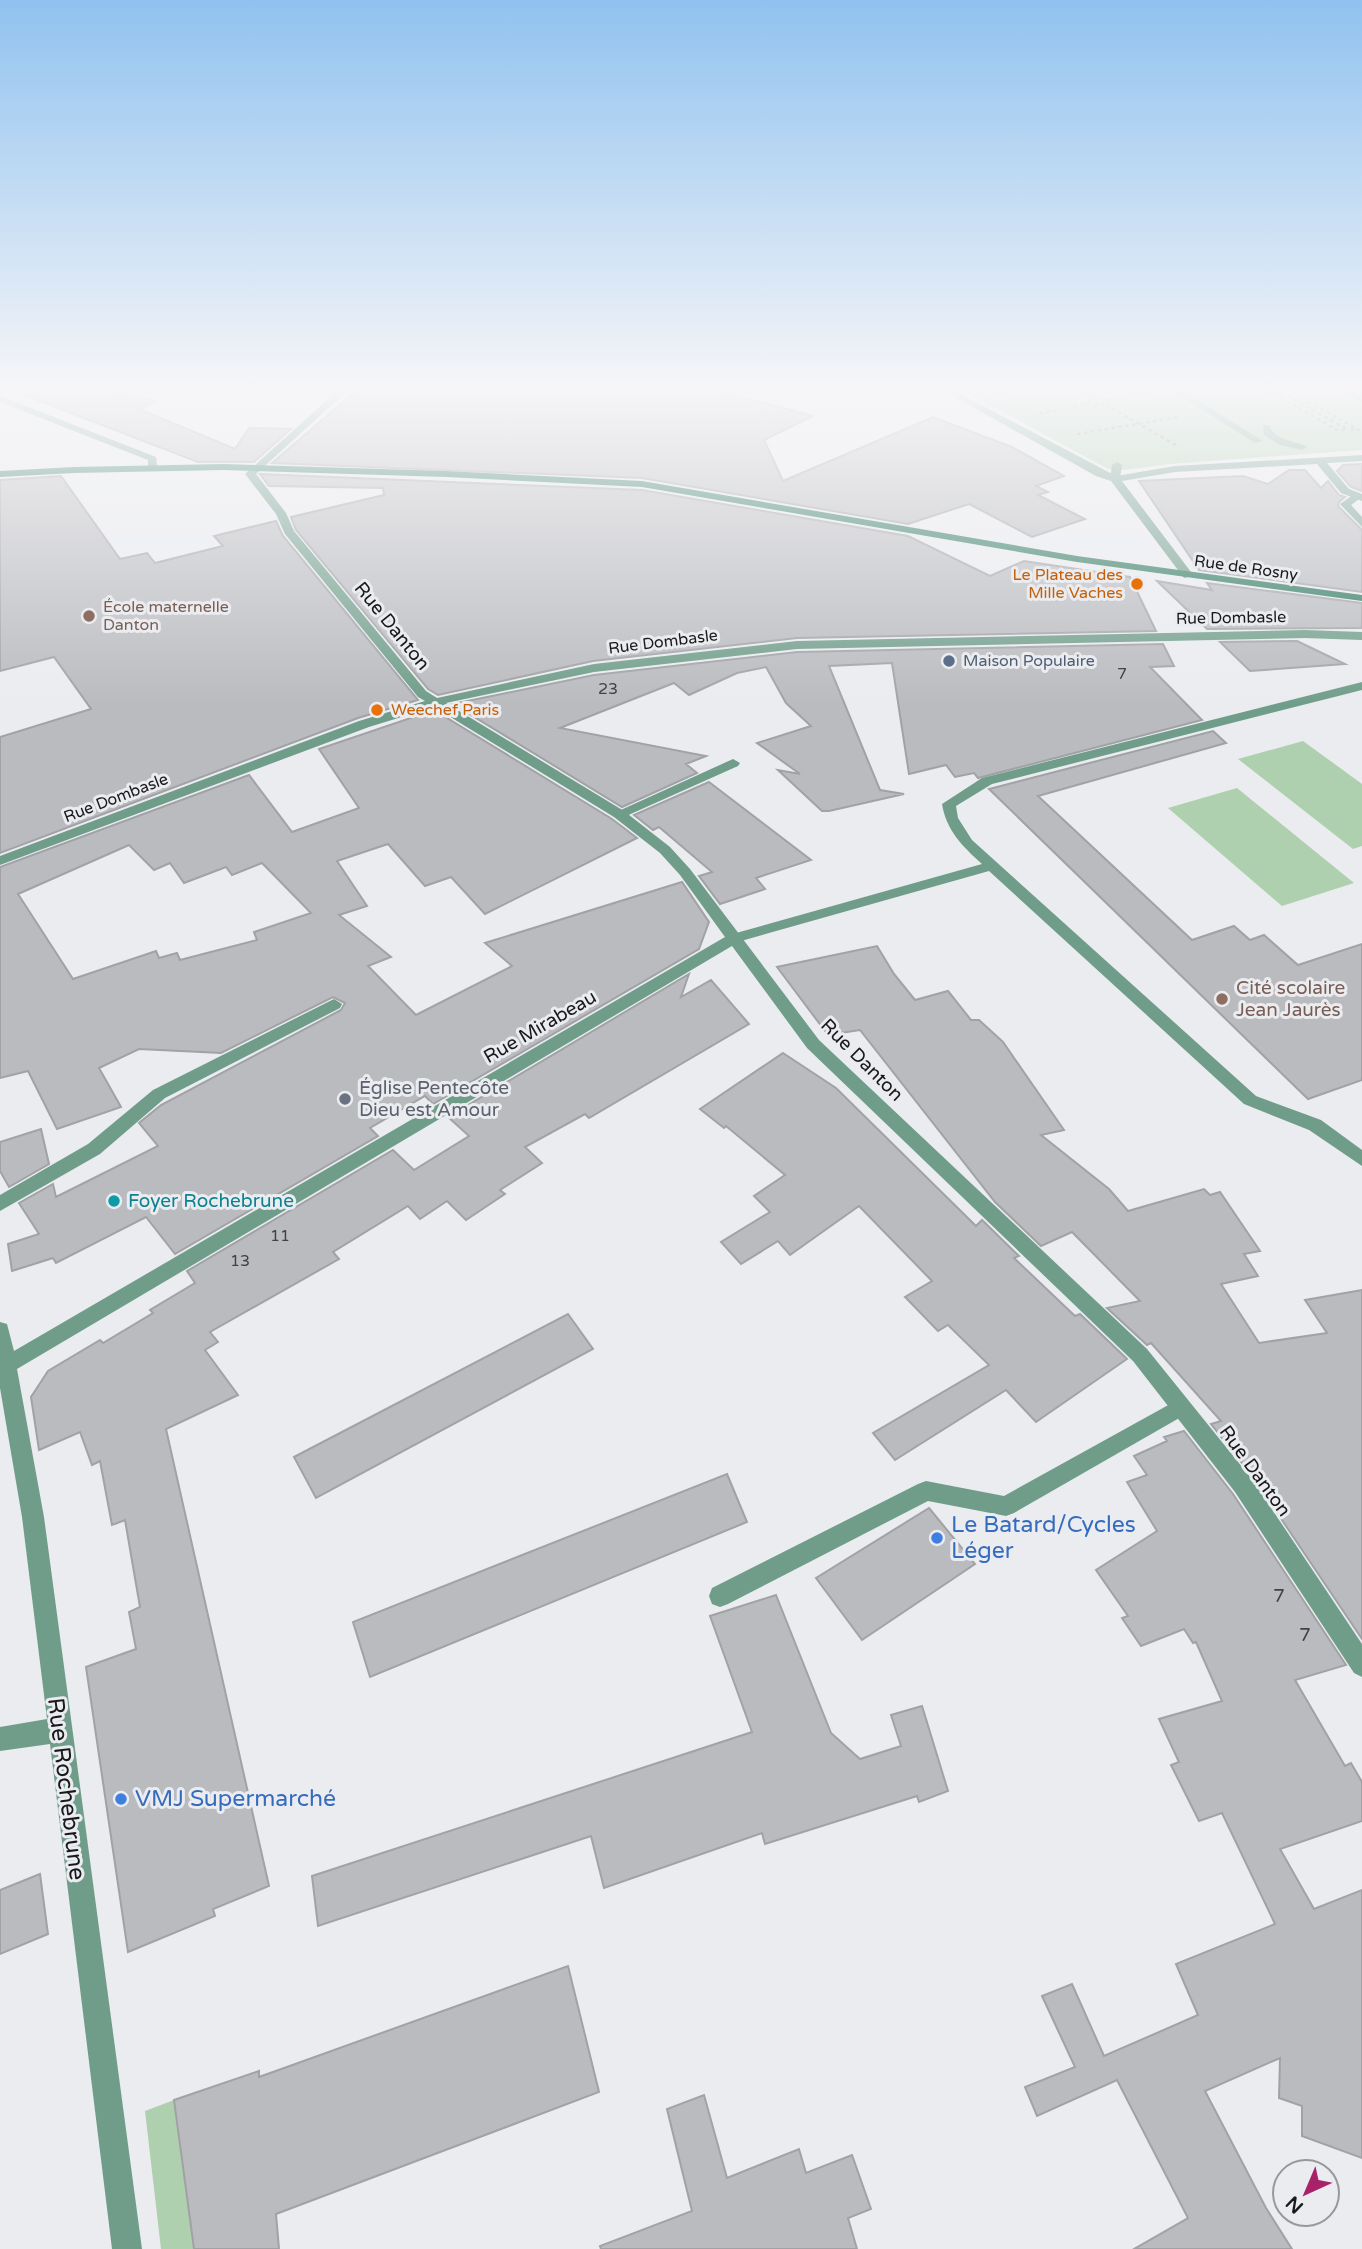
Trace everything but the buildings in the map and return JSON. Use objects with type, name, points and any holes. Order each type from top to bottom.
[{"type":"main road","name":"Rue de Rosny","points":[[716,496],[1065,557],[1362,598]]},
{"type":"street","name":"Rue Danton","points":[[267,496],[281,513],[289,532],[422,694],[619,814],[665,850],[813,1044],[1140,1355],[1243,1485],[1362,1665]]},
{"type":"street","points":[[1132,496],[1188,576]]},
{"type":"street","points":[[1359,497],[1345,504],[1362,524]]},
{"type":"street","name":"Rue Dombasle","points":[[0,861],[364,724],[435,702],[594,668],[797,645],[1305,634],[1362,636]]},
{"type":"street","points":[[1362,686],[987,781],[949,804],[951,818],[967,843],[1250,1100],[1315,1125],[1362,1159]]},
{"type":"street","points":[[619,814],[733,763]]},
{"type":"street","name":"Rue Mirabeau","points":[[5,1366],[734,938],[992,866]]},
{"type":"street","points":[[0,1205],[94,1149],[159,1094],[334,1004]]},
{"type":"street","name":"Rue Rochebrune","points":[[0,1330],[33,1517],[58,1730],[127,2249]]},
{"type":"street","points":[[720,1596],[926,1491],[1006,1506],[1181,1407]]},
{"type":"street","points":[[0,1739],[58,1730]]},
{"type":"green space","points":[[1303,741],[1362,784],[1362,846],[1353,849],[1238,759]]},
{"type":"green space","points":[[1237,788],[1354,883],[1282,906],[1168,808]]},
{"type":"green space","points":[[174,2100],[196,2249],[161,2249],[145,2111]]},
{"type":"place","name":"Le Plateau des Mille Vaches","points":[[1137,584]]},
{"type":"place","name":"École maternelle Danton","points":[[89,616]]},
{"type":"place","name":"Maison Populaire","points":[[949,661]]},
{"type":"place","name":"Weechef Paris","points":[[377,710]]},
{"type":"place","name":"Cité scolaire Jean Jaurès","points":[[1222,999]]},
{"type":"place","name":"Église Pentecôte Dieu est Amour","points":[[345,1099]]},
{"type":"place","name":"Foyer Rochebrune","points":[[114,1201]]},
{"type":"place","name":"Le Batard/Cycles Léger","points":[[937,1538]]},
{"type":"place","name":"VMJ Supermarché","points":[[121,1799]]}]
